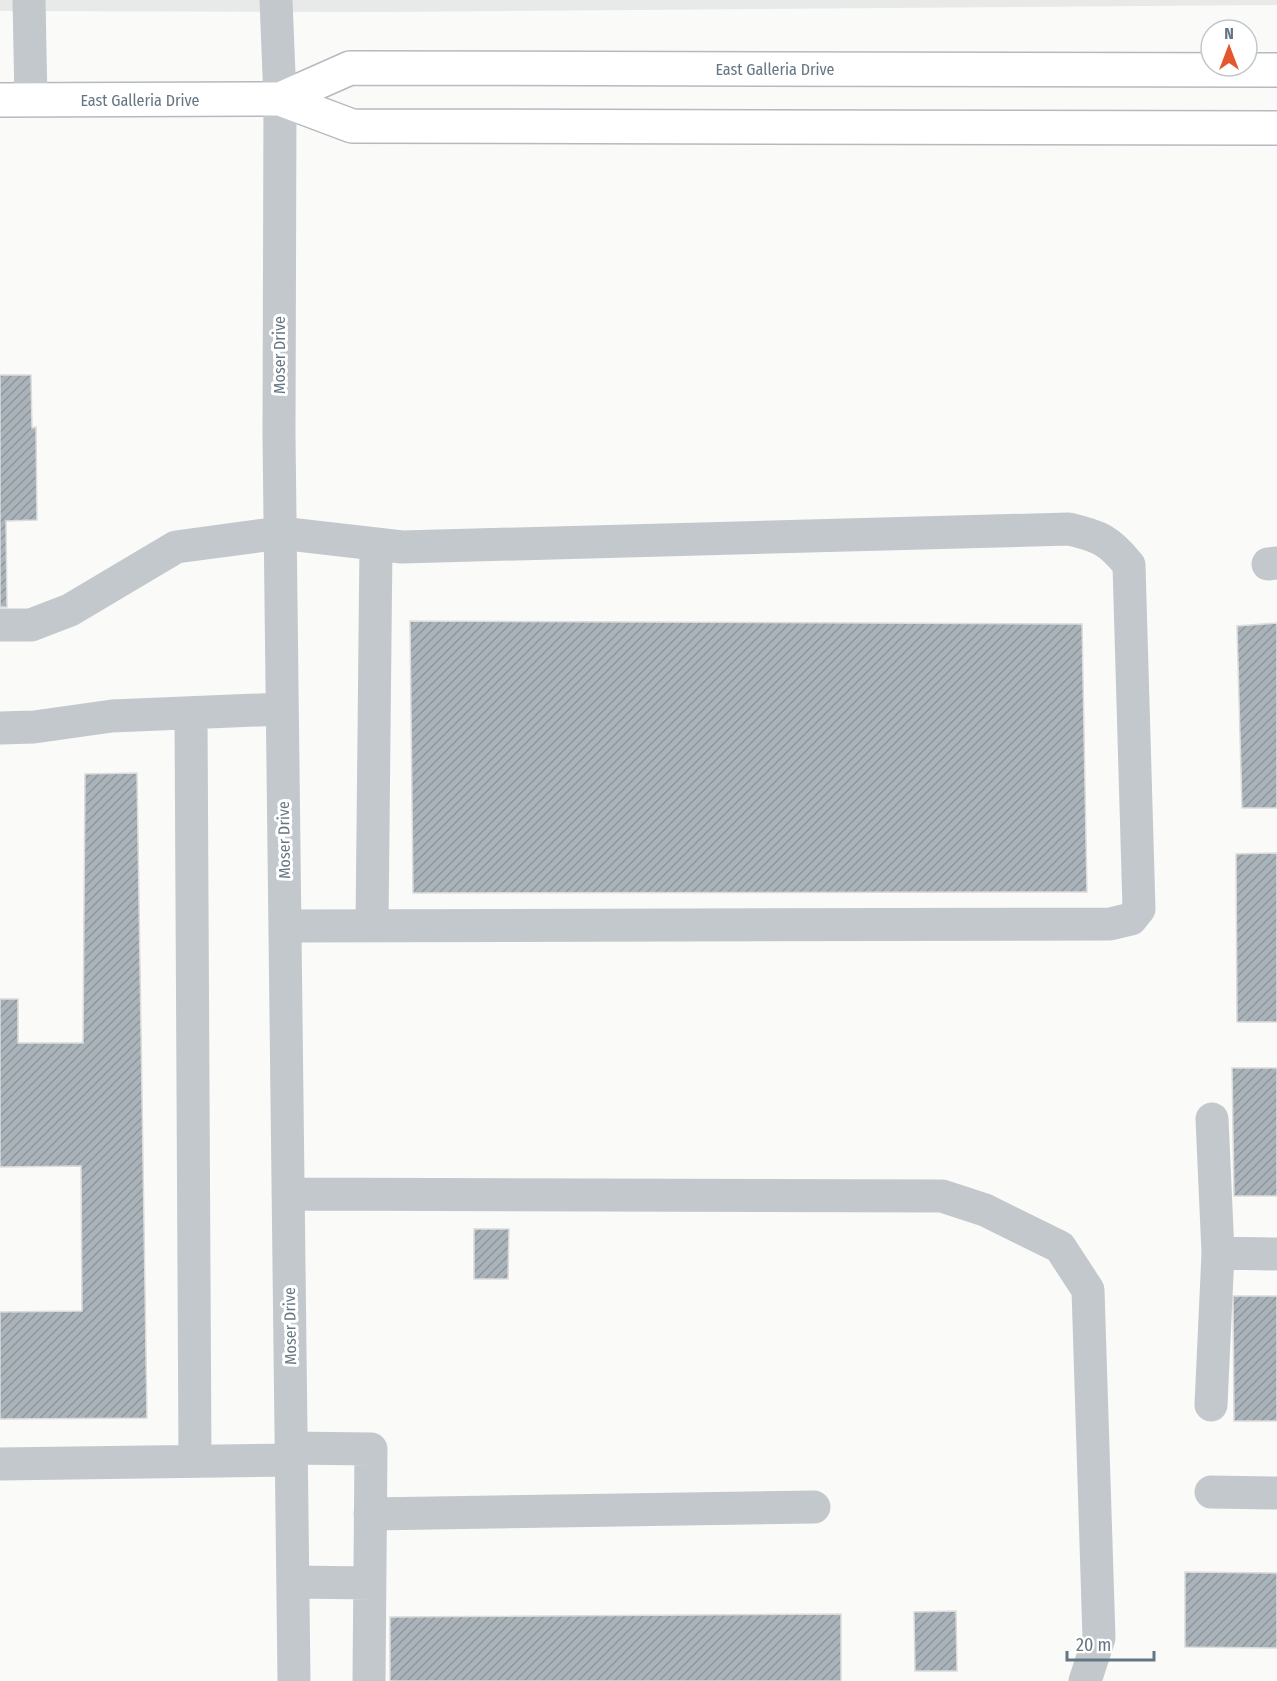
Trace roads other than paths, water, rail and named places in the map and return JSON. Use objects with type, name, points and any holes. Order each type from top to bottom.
[{"type":"main road","name":"East Galleria Drive","points":[[280,99],[350,68],[1277,70]]},
{"type":"main road","name":"East Galleria Drive","points":[[16,100],[280,99],[352,126],[1277,128]]},
{"type":"street","points":[[16,100],[29,0]]},
{"type":"street","name":"Moser Drive","points":[[276,0],[280,99],[280,533],[294,1681]]},
{"type":"street","points":[[0,625],[31,625],[70,610],[176,547],[280,533],[402,547],[1069,529],[1098,536],[1119,553],[1129,565],[1139,909],[1131,920],[1110,924],[285,926]]},
{"type":"street","points":[[372,925],[376,544]]},
{"type":"street","points":[[0,728],[34,727],[112,716],[282,709]]},
{"type":"street","points":[[191,713],[195,1461]]},
{"type":"street","points":[[1210,1405],[1218,1253],[1212,1119]]},
{"type":"street","points":[[288,1194],[942,1196],[985,1210],[1060,1247],[1088,1290],[1099,1638],[1084,1681]]},
{"type":"street","points":[[1218,1253],[1277,1254]]},
{"type":"street","points":[[0,1464],[195,1461],[371,1449],[369,1681]]},
{"type":"street","points":[[1211,1491],[1277,1492]]},
{"type":"street","points":[[370,1514],[814,1507]]},
{"type":"street","points":[[293,1582],[369,1583]]}]
